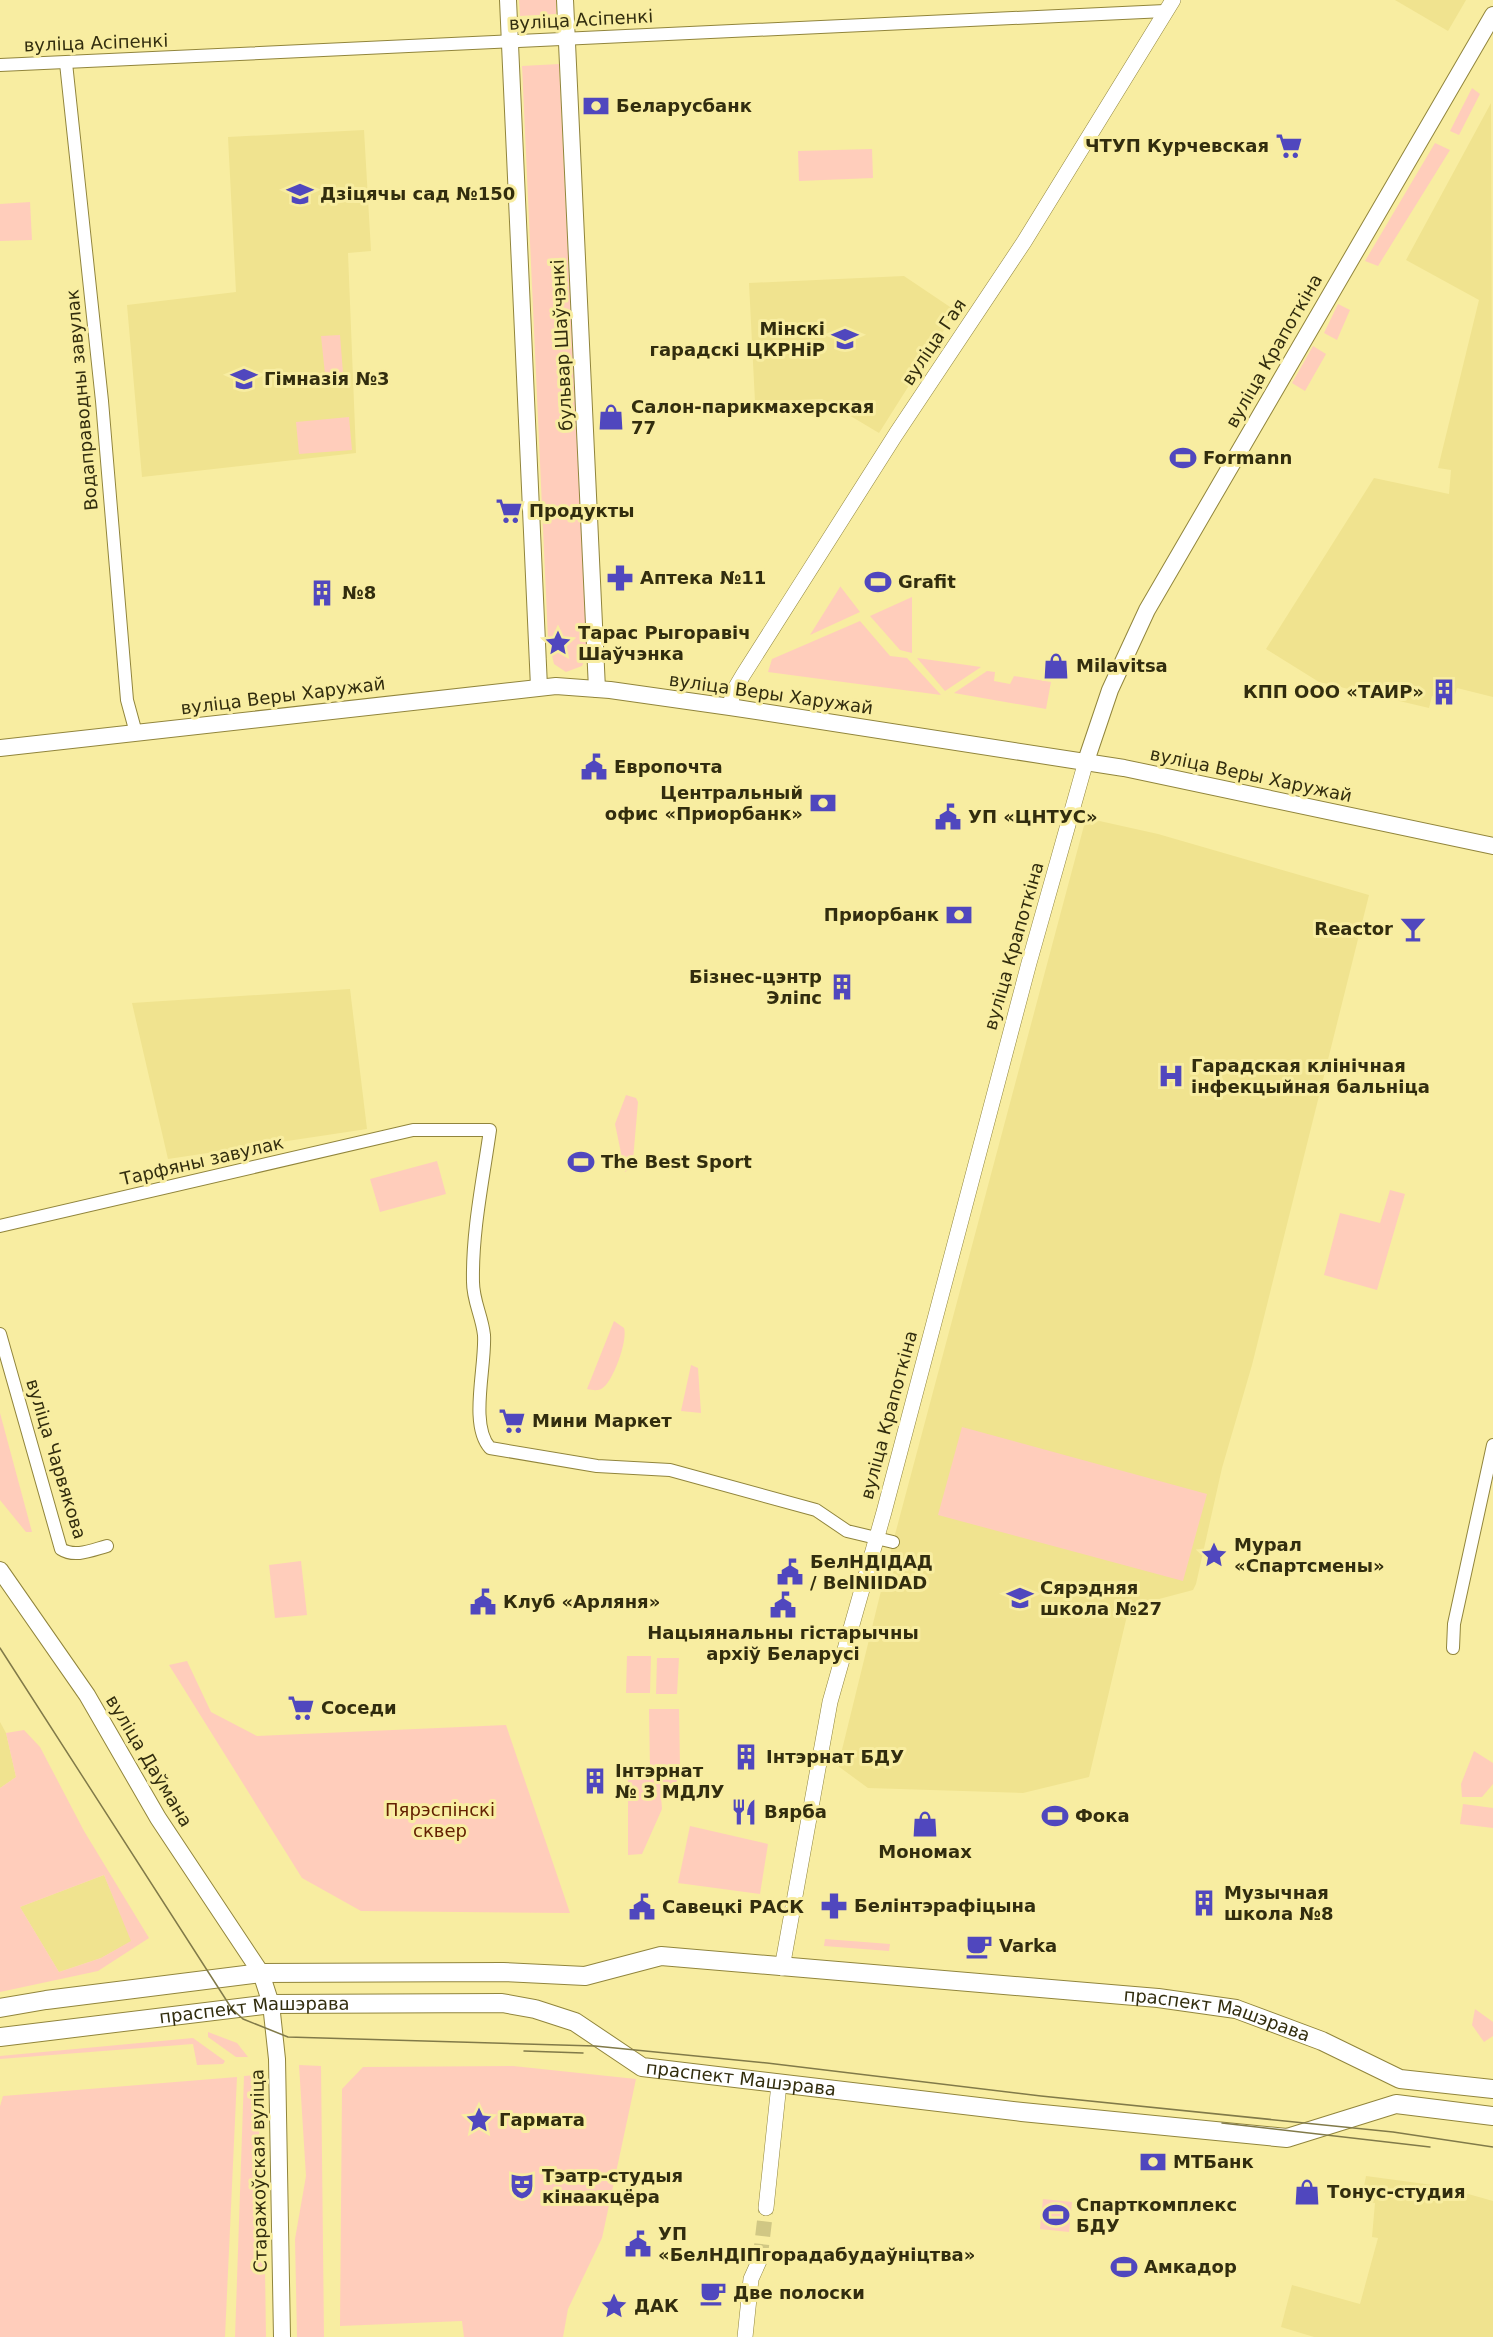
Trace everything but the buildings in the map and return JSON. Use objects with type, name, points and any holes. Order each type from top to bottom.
[{"type":"main road","points":[[508,0],[539,687]]},
{"type":"main road","name":"бульвар Шаўчэнкі","points":[[565,0],[597,689]]},
{"type":"main road","name":"вуліца Крапоткіна","points":[[1086,761],[1110,690],[1147,610],[1493,15]]},
{"type":"main road","name":"вуліца Веры Харужай","points":[[0,748],[539,687],[597,689],[1086,761],[1493,846]]},
{"type":"main road","name":"вуліца Даўмана","points":[[0,1570],[87,1695],[158,1818],[261,1973],[271,2004]]},
{"type":"main road","name":"праспект Машэрава","points":[[0,2008],[46,2000],[261,1973],[503,1972],[585,1976],[661,1956],[1158,1998],[1236,2009],[1322,2041],[1400,2079],[1493,2089]]},
{"type":"main road","name":"праспект Машэрава","points":[[0,2037],[271,2004],[502,2003],[535,2008],[575,2022],[642,2067],[779,2084],[1287,2138],[1396,2104],[1493,2116]]},
{"type":"main road","name":"Старажоўская вуліца","points":[[271,2004],[277,2059],[282,2337]]},
{"type":"main road","points":[[1409,2105],[1411,2079]]},
{"type":"street","name":"вуліца Асіпенкі","points":[[0,64],[66,63],[511,41],[1169,6]]},
{"type":"street","name":"вуліца Гая","points":[[730,707],[733,692],[742,675],[896,434],[1024,242],[1169,6]]},
{"type":"street","name":"Водаправодны завулак","points":[[66,63],[102,401],[127,700],[136,733]]},
{"type":"street","name":"вуліца Крапоткіна","points":[[782,1968],[830,1702],[876,1538],[988,1114],[1086,761]]},
{"type":"street","name":"Тарфяны завулак","points":[[0,1226],[413,1130],[490,1130],[475,1243],[473,1281],[474,1299],[481,1317],[484,1336],[480,1420],[484,1441],[490,1448],[597,1466],[670,1470],[816,1510],[847,1531],[876,1538]]},
{"type":"street","name":"вуліца Чарвякова","points":[[0,1334],[61,1549],[77,1554],[107,1546]]},
{"type":"street","points":[[1453,1648],[1461,1592],[1493,1444]]},
{"type":"street","points":[[876,1538],[893,1542]]},
{"type":"street","points":[[766,2208],[779,2084]]},
{"type":"street","points":[[745,2337],[751,2279],[760,2259]]},
{"type":"shaded area","points":[[1395,0],[1466,0],[1448,31]]},
{"type":"shaded area","points":[[1491,103],[1493,697],[1457,688],[1453,701],[1432,696],[1429,708],[1319,682],[1266,649],[1374,478],[1449,494],[1451,470],[1438,468],[1479,300],[1406,260]]},
{"type":"shaded area","name":"Гімназія №3","points":[[364,130],[371,251],[348,253],[356,453],[142,477],[127,305],[236,292],[228,137]]},
{"type":"shaded area","name":"Мінскі гарадскі ЦКРНіР","points":[[904,276],[956,311],[879,433],[822,399],[755,402],[749,283]]},
{"type":"shaded area","name":"Гарадская клінічная інфекцыйная бальніца","points":[[1086,818],[1158,834],[1369,895],[1252,1365],[1222,1468],[1196,1584],[1193,1590],[1129,1607],[1089,1777],[1023,1793],[868,1788],[838,1766],[893,1542]]},
{"type":"shaded area","points":[[350,989],[367,1129],[168,1159],[132,1003]]},
{"type":"shaded area","points":[[0,1722],[6,1733],[16,1777],[0,1788]]},
{"type":"shaded area","points":[[104,1875],[132,1941],[101,1958],[59,1972],[20,1907]]},
{"type":"shaded area","points":[[1366,2176],[1440,2186],[1493,2201],[1493,2337],[1314,2337],[1281,2327],[1292,2285],[1360,2304],[1378,2238],[1372,2237],[1375,2203],[1361,2201]]},
{"type":"green space","points":[[519,0],[556,0],[556,14],[520,16]]},
{"type":"green space","points":[[559,64],[587,654],[582,666],[566,672],[554,664],[548,639],[522,66]]},
{"type":"green space","points":[[1472,88],[1480,94],[1459,135],[1450,131]]},
{"type":"green space","points":[[1435,143],[1450,150],[1378,266],[1365,261]]},
{"type":"green space","points":[[872,149],[873,178],[799,181],[798,151]]},
{"type":"green space","points":[[30,202],[32,240],[0,241],[0,204]]},
{"type":"green space","points":[[1338,304],[1350,310],[1337,340],[1324,333]]},
{"type":"green space","points":[[340,335],[343,373],[325,374],[321,336]]},
{"type":"green space","points":[[1313,346],[1326,354],[1305,391],[1292,383]]},
{"type":"green space","points":[[349,417],[352,450],[299,454],[296,422]]},
{"type":"green space","points":[[840,587],[860,612],[810,635]]},
{"type":"green space","points":[[912,597],[912,653],[900,650],[870,616]]},
{"type":"green space","points":[[860,621],[890,656],[907,658],[941,695],[768,672],[772,659]]},
{"type":"green space","points":[[917,658],[981,667],[945,691]]},
{"type":"green space","points":[[987,671],[995,672],[994,681],[1010,684],[1014,676],[1051,682],[1046,709],[954,693]]},
{"type":"green space","points":[[626,1095],[636,1098],[638,1102],[633,1160],[630,1168],[625,1172],[615,1124]]},
{"type":"green space","points":[[437,1161],[446,1194],[380,1212],[370,1179]]},
{"type":"green space","points":[[1390,1190],[1405,1194],[1377,1290],[1324,1275],[1340,1213],[1380,1223]]},
{"type":"green space","points":[[614,1321],[624,1328],[625,1334],[618,1361],[606,1385],[598,1390],[587,1389]]},
{"type":"green space","points":[[691,1365],[698,1368],[701,1413],[681,1411]]},
{"type":"green space","points":[[0,1413],[32,1532],[26,1532],[0,1500]]},
{"type":"green space","points":[[962,1427],[1207,1494],[1183,1581],[938,1515]]},
{"type":"green space","points":[[301,1561],[307,1615],[275,1618],[269,1565]]},
{"type":"green space","points":[[627,1656],[651,1656],[650,1693],[626,1693]]},
{"type":"green space","points":[[657,1658],[679,1658],[677,1694],[656,1694]]},
{"type":"green space","name":"Пярэспінскі сквер","points":[[187,1661],[211,1712],[257,1736],[506,1725],[570,1913],[361,1911],[302,1878],[169,1665]]},
{"type":"green space","points":[[649,1709],[679,1709],[680,1767],[650,1768]]},
{"type":"green space","points":[[24,1730],[40,1747],[84,1831],[149,1938],[98,1971],[0,1992],[0,1788],[16,1777],[6,1733]],"holes":[[[104,1875],[131,1941],[101,1958],[59,1972],[20,1907]]]},
{"type":"green space","points":[[1474,1751],[1493,1763],[1493,1784],[1482,1797],[1462,1797],[1461,1784]]},
{"type":"green space","points":[[678,1775],[674,1794],[661,1796],[662,1809],[642,1854],[628,1855],[628,1777]]},
{"type":"green space","points":[[1463,1804],[1493,1808],[1493,1828],[1460,1824]]},
{"type":"green space","points":[[690,1826],[768,1844],[760,1894],[678,1883]]},
{"type":"green space","points":[[825,1939],[890,1944],[889,1951],[824,1946]]},
{"type":"green space","points":[[1475,2009],[1493,2022],[1493,2036],[1484,2042],[1472,2025]]},
{"type":"green space","points":[[208,2032],[237,2043],[248,2057],[236,2057],[208,2037]]},
{"type":"green space","points":[[193,2038],[225,2061],[223,2064],[197,2065],[193,2044],[0,2059],[0,2056]]},
{"type":"green space","points":[[299,2065],[321,2066],[324,2337],[297,2337],[295,2239],[306,2176]]},
{"type":"green space","points":[[513,2066],[636,2079],[602,2238],[568,2309],[563,2337],[464,2337],[462,2321],[340,2326],[342,2089],[363,2067]]},
{"type":"green space","points":[[255,2075],[264,2200],[266,2337],[235,2337],[244,2076]]},
{"type":"green space","points":[[237,2077],[225,2337],[0,2337],[0,2106],[3,2096]]},
{"type":"green space","name":"Спарткомплекс БДУ","points":[[1043,2199],[1072,2202],[1069,2232],[1040,2229]]},
{"type":"tunnel","points":[[760,2259],[766,2208]]},
{"type":"tram line","points":[[0,1648],[232,2009],[243,2019],[288,2037],[595,2046],[767,2063],[1041,2096],[1393,2132],[1493,2147]]},
{"type":"tram line","points":[[524,2051],[583,2053]]},
{"type":"tram line","points":[[1222,2123],[1430,2147]]},
{"type":"place","name":"Беларусбанк","points":[[596,106]]},
{"type":"place","name":"ЧТУП Курчевская","points":[[1289,146]]},
{"type":"place","name":"Дзіцячы сад №150","points":[[300,194]]},
{"type":"place","name":"Мінскі гарадскі ЦКРНіР","points":[[845,339]]},
{"type":"place","name":"Гімназія №3","points":[[244,379]]},
{"type":"place","name":"Салон-парикмахерская 77","points":[[611,417]]},
{"type":"place","name":"Formann","points":[[1183,458]]},
{"type":"place","name":"Продукты","points":[[509,511]]},
{"type":"place","name":"Аптека №11","points":[[620,578]]},
{"type":"place","name":"Grafit","points":[[878,582]]},
{"type":"place","name":"№8","points":[[322,593]]},
{"type":"place","name":"Тарас Рыгоравіч Шаўчэнка","points":[[558,643]]},
{"type":"place","name":"Milavitsa","points":[[1056,666]]},
{"type":"place","name":"КПП ООО «ТАИР»","points":[[1444,692]]},
{"type":"place","name":"Европочта","points":[[594,767]]},
{"type":"place","name":"Центральный офис «Приорбанк»","points":[[823,803]]},
{"type":"place","name":"УП «ЦНТУС»","points":[[948,817]]},
{"type":"place","name":"Приорбанк","points":[[959,915]]},
{"type":"place","name":"Reactor","points":[[1413,929]]},
{"type":"place","name":"Бізнес-цэнтр Эліпс","points":[[842,987]]},
{"type":"place","name":"Гарадская клінічная інфекцыйная бальніца","points":[[1171,1076]]},
{"type":"place","name":"The Best Sport","points":[[581,1162]]},
{"type":"place","name":"Мини Маркет","points":[[512,1421]]},
{"type":"place","name":"Мурал «Спартсмены»","points":[[1214,1555]]},
{"type":"place","name":"БелНДІДАД / BelNIIDAD","points":[[790,1572]]},
{"type":"place","name":"Сярэдняя школа №27","points":[[1020,1598]]},
{"type":"place","name":"Клуб «Арляня»","points":[[483,1602]]},
{"type":"place","name":"Нацыянальны гістарычны архіў Беларусі","points":[[783,1605]]},
{"type":"place","name":"Соседи","points":[[301,1708]]},
{"type":"place","name":"Інтэрнат БДУ","points":[[746,1757]]},
{"type":"place","name":"Інтэрнат № 3 МДЛУ","points":[[595,1781]]},
{"type":"place","name":"Вярба","points":[[744,1812]]},
{"type":"place","name":"Фока","points":[[1055,1816]]},
{"type":"place","name":"Мономах","points":[[925,1824]]},
{"type":"place","name":"Музычная школа №8","points":[[1204,1903]]},
{"type":"place","name":"Белінтэрафіцына","points":[[834,1906]]},
{"type":"place","name":"Савецкі РАСК","points":[[642,1907]]},
{"type":"place","name":"Varka","points":[[979,1946]]},
{"type":"place","name":"Гармата","points":[[479,2120]]},
{"type":"place","name":"МТБанк","points":[[1153,2162]]},
{"type":"place","name":"Тэатр-студыя кінаакцёра","points":[[522,2186]]},
{"type":"place","name":"Тонус-студия","points":[[1307,2192]]},
{"type":"place","name":"Спарткомплекс БДУ","points":[[1056,2215]]},
{"type":"place","name":"УП «БелНДІПгорадабудаўніцтва»","points":[[638,2244]]},
{"type":"place","name":"Амкадор","points":[[1124,2267]]},
{"type":"place","name":"Две полоски","points":[[713,2293]]},
{"type":"place","name":"ДАК","points":[[614,2306]]}]
